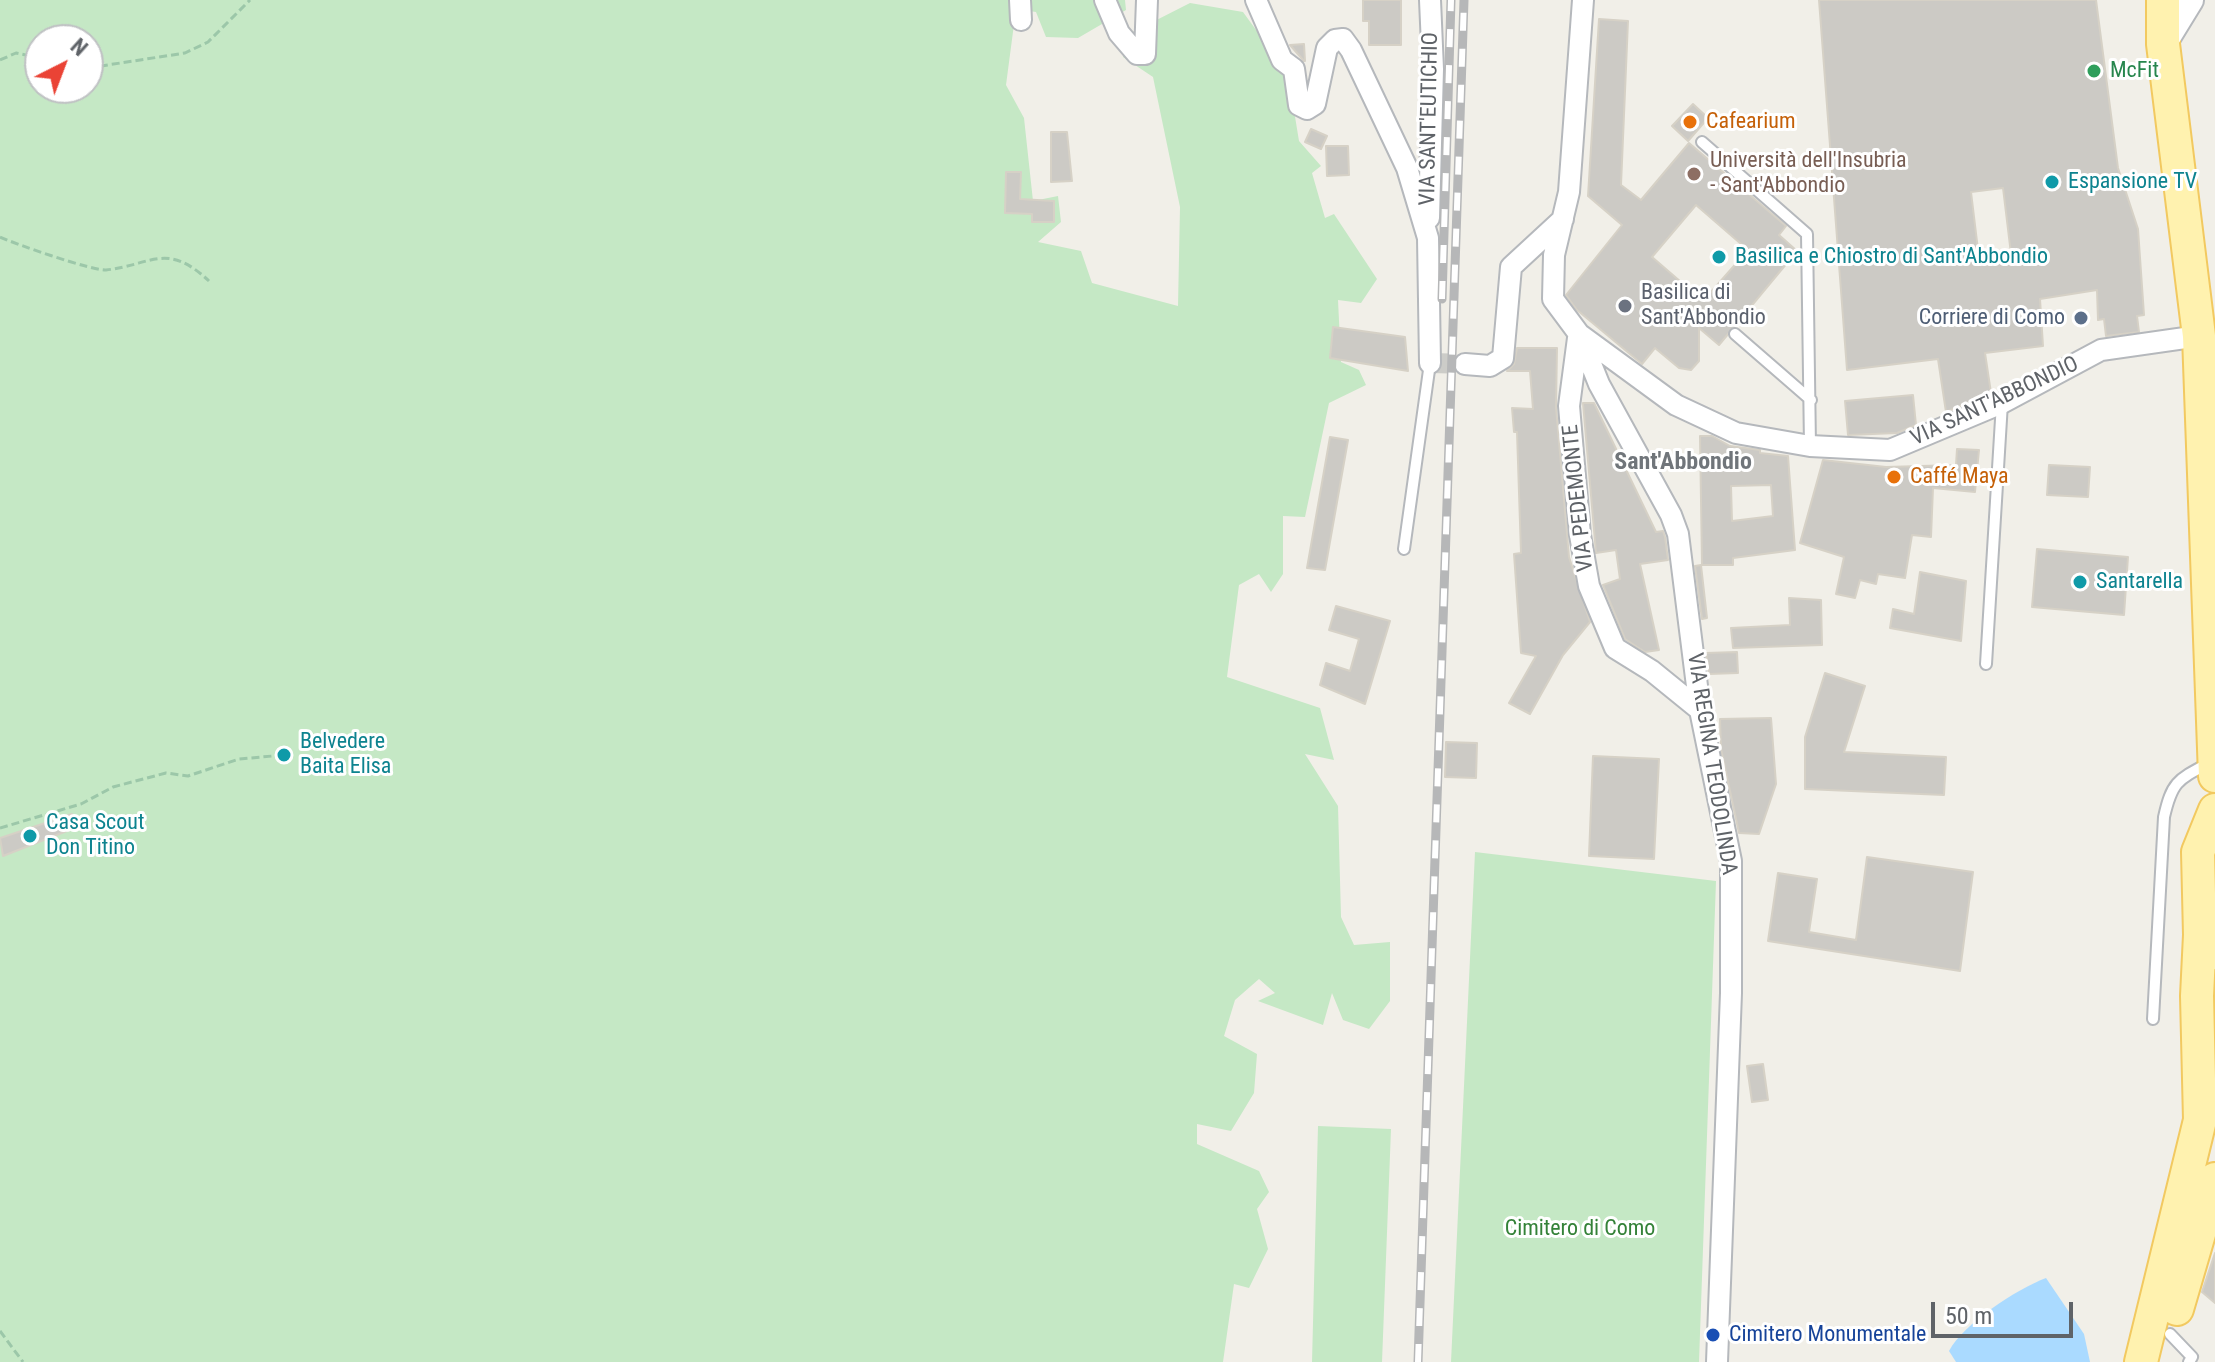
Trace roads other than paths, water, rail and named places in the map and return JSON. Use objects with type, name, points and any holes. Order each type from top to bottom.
[{"type":"main road","points":[[2163,0],[2163,44],[2205,292],[2199,336],[2214,768]]},
{"type":"main road","points":[[2141,1362],[2195,1151],[2200,1120],[2208,1055],[2197,996],[2200,935],[2198,852],[2215,810]]},
{"type":"main road","points":[[2200,935],[2215,981]]},
{"type":"main road","points":[[2165,1348],[2215,1179]]},
{"type":"street","points":[[1105,0],[1119,33],[1137,54],[1145,54],[1147,0]]},
{"type":"street","points":[[1256,0],[1282,60],[1294,69],[1299,105],[1307,109],[1315,104],[1327,48],[1335,40],[1343,39],[1351,50],[1407,168],[1428,238],[1430,363]]},
{"type":"street","name":"VIA SANT'EUTICHIO","points":[[1428,238],[1433,69],[1430,0]]},
{"type":"street","points":[[1579,334],[1553,299],[1554,255],[1569,192],[1583,0]]},
{"type":"street","points":[[2163,44],[2190,0]]},
{"type":"street","points":[[1476,365],[1503,358],[1511,267],[1563,219]]},
{"type":"street","name":"VIA SANT'ABBONDIO","points":[[1579,334],[1676,405],[1736,433],[1810,446],[1890,450],[2002,403],[2101,350],[2199,336]]},
{"type":"street","name":"VIA REGINA TEODOLINDA","points":[[1579,334],[1599,384],[1671,515],[1678,534],[1700,710],[1731,861],[1731,993],[1717,1362]]},
{"type":"street","name":"VIA PEDEMONTE","points":[[1579,334],[1569,406],[1589,586],[1615,648],[1652,671],[1700,710]]},
{"type":"lane","points":[[1702,142],[1807,234],[1810,446]]},
{"type":"lane","points":[[1735,334],[1811,400]]},
{"type":"lane","points":[[1404,549],[1430,363]]},
{"type":"lane","points":[[1986,664],[2002,403]]},
{"type":"lane","points":[[2153,1019],[2158,886],[2171,788],[2180,778],[2214,768]]},
{"type":"lane","points":[[2165,1348],[2192,1357],[2189,1362]]},
{"type":"water","points":[[2046,1278],[2084,1334],[2090,1362],[1956,1362],[1949,1351],[1966,1330],[2006,1299]]},
{"type":"tunnel","points":[[1430,363],[1465,364]]},
{"type":"railway","points":[[1442,299],[1451,0]]},
{"type":"railway","points":[[1418,1362],[1464,0]]},
{"type":"place","name":"McFit","points":[[2094,71]]},
{"type":"place","name":"Cafearium","points":[[1690,122]]},
{"type":"place","name":"Università dell'Insubria - Sant'Abbondio","points":[[1694,174]]},
{"type":"place","name":"Espansione TV","points":[[2052,182]]},
{"type":"place","name":"Basilica e Chiostro di Sant'Abbondio","points":[[1719,257]]},
{"type":"place","name":"Basilica di Sant'Abbondio","points":[[1625,306]]},
{"type":"place","name":"Corriere di Como","points":[[2081,318]]},
{"type":"place","name":"Caffé Maya","points":[[1894,477]]},
{"type":"place","name":"Santarella","points":[[2080,582]]},
{"type":"place","name":"Belvedere Baita Elisa","points":[[284,755]]},
{"type":"place","name":"Casa Scout Don Titino","points":[[30,836]]},
{"type":"place","name":"Cimitero Monumentale","points":[[1713,1335]]},
{"type":"district","name":"Sant'Abbondio","points":[[1683,463]]},
{"type":"park label","name":"Cimitero di Como","points":[[1580,1229]]}]
